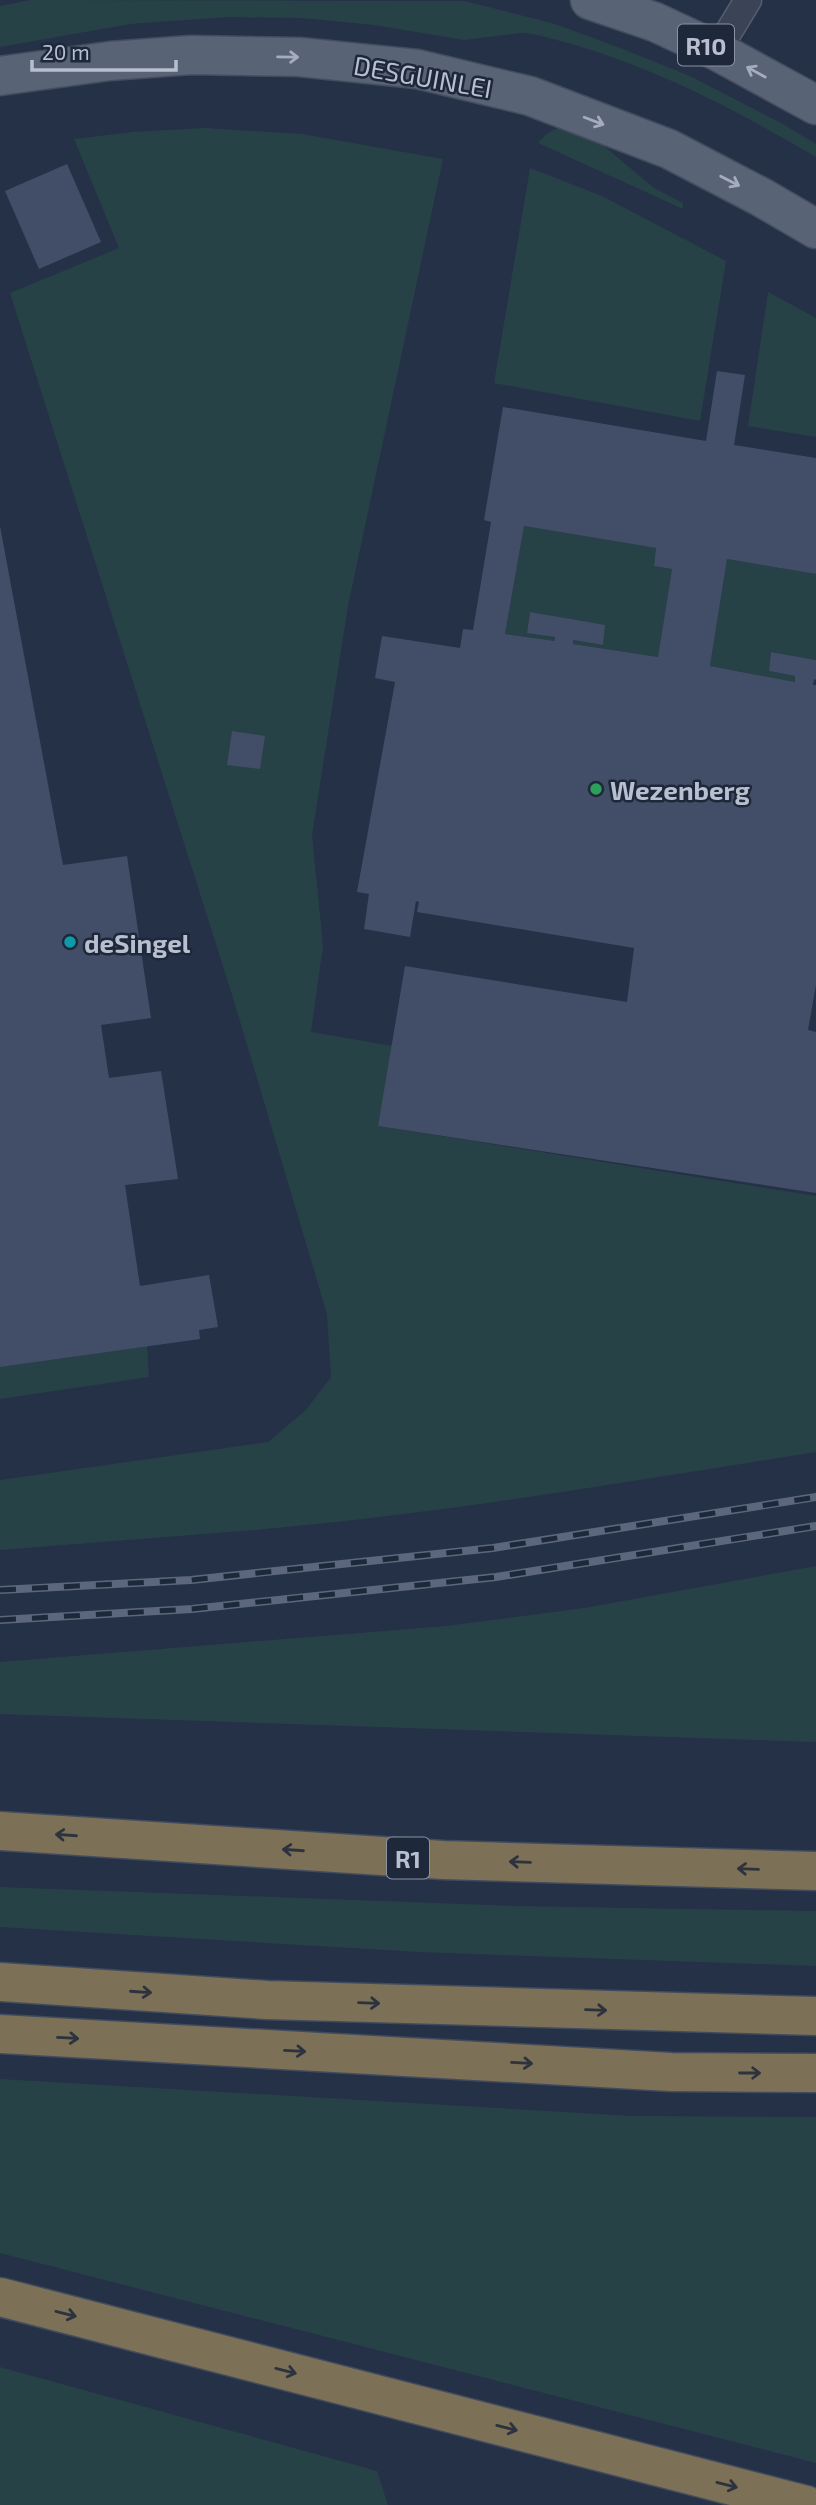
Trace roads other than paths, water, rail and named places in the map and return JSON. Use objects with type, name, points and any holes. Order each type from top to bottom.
[{"type":"highway","name":"R1","points":[[0,1831],[443,1860],[816,1871]]},
{"type":"highway","points":[[0,1983],[267,2000],[816,2016]]},
{"type":"highway","points":[[0,2034],[671,2072],[816,2073]]},
{"type":"highway","points":[[0,2297],[806,2505]]},
{"type":"main road","name":"R10","points":[[590,0],[654,11],[717,51],[816,105]]},
{"type":"main road","name":"DESGUINLEI","points":[[0,76],[110,61],[191,55],[299,57],[416,69],[530,96],[669,149],[816,229]]},
{"type":"lane","points":[[717,51],[748,0]]},
{"type":"railway","points":[[0,1590],[191,1580],[493,1548],[816,1497]]},
{"type":"railway","points":[[0,1620],[192,1609],[496,1577],[816,1526]]},
{"type":"place","name":"Wezenberg","points":[[596,789]]},
{"type":"place","name":"deSingel","points":[[70,942]]}]
